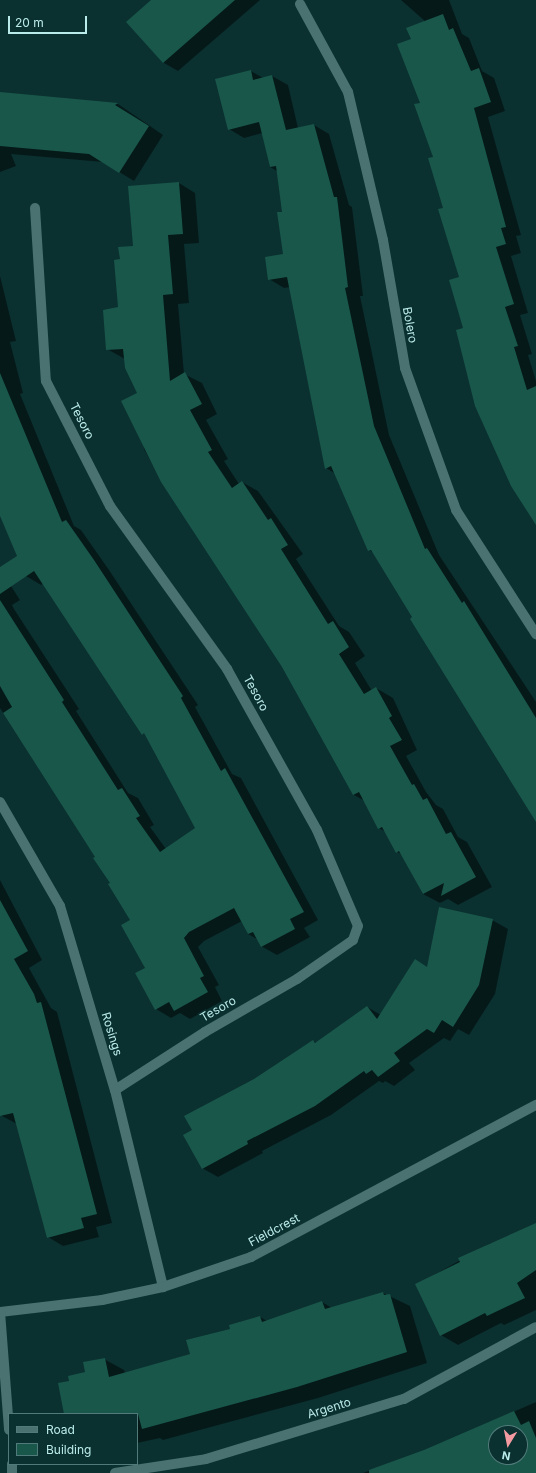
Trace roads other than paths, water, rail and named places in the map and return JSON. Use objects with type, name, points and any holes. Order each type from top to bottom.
[{"type":"street","name":"Bolero","points":[[300,4],[348,92],[383,240],[405,368],[456,510],[536,634]]},
{"type":"street","name":"Tesoro","points":[[35,208],[46,381],[110,506],[228,669],[317,830],[358,926],[353,940],[303,974],[205,1032],[115,1090]]},
{"type":"street","name":"Rosings","points":[[0,802],[60,906],[115,1090],[163,1287]]},
{"type":"street","name":"Fieldcrest","points":[[0,1312],[102,1300],[163,1287],[251,1257],[536,1105]]},
{"type":"street","points":[[0,1312],[8,1417]]},
{"type":"street","name":"Argento","points":[[115,1473],[206,1459],[404,1399],[536,1327]]}]
